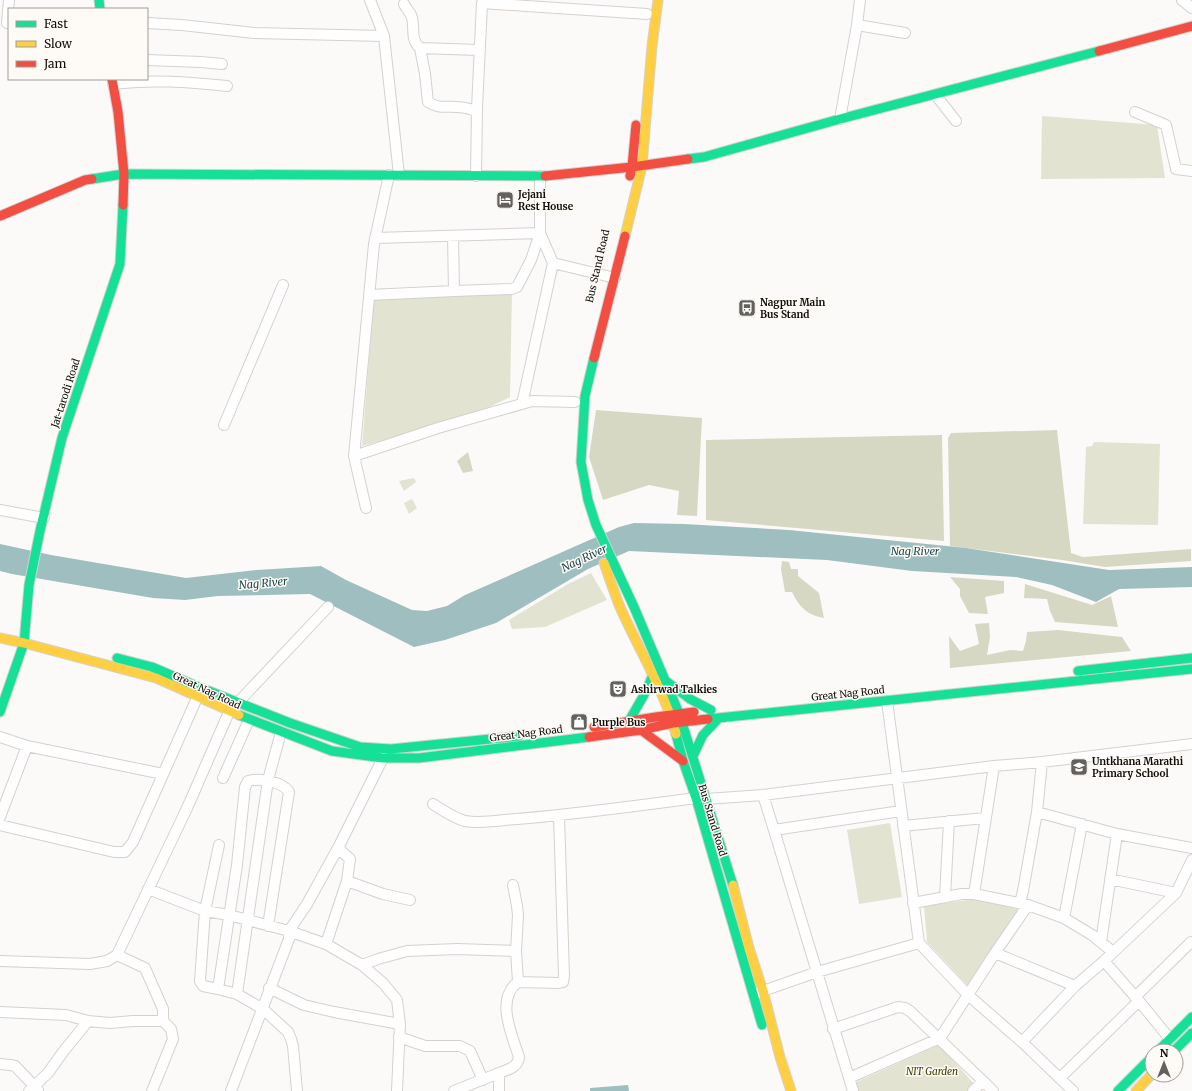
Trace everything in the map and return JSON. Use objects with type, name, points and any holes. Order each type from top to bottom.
[{"type":"main road","points":[[658,0],[652,46],[642,166],[623,245],[610,276],[585,396],[581,462],[588,500],[596,525],[596,533],[607,561],[634,607],[679,713],[678,723],[693,756],[701,799]]},
{"type":"main road","points":[[640,83],[646,18]]},
{"type":"main road","points":[[0,216],[85,180],[124,174],[540,176],[642,166],[704,157],[840,119],[1192,26]]},
{"type":"main road","name":"Jat-tarodi Road","points":[[0,712],[27,637],[29,585],[62,438],[120,264],[124,174],[118,112],[113,82]]},
{"type":"main road","points":[[628,182],[632,167],[637,114]]},
{"type":"main road","name":"Bus Stand Road","points":[[596,533],[576,479],[575,402],[610,276],[612,248]]},
{"type":"main road","name":"Bus Stand Road","points":[[607,561],[620,606],[653,675],[669,714],[678,723],[683,761],[701,799],[758,993],[764,1032]]},
{"type":"main road","name":"Great Nag Road","points":[[0,630],[27,637],[156,678],[229,712],[332,751],[383,758],[419,758],[641,730],[678,723],[719,718],[1192,668]]},
{"type":"main road","name":"Great Nag Road","points":[[0,638],[27,637]]},
{"type":"main road","points":[[65,645],[79,648]]},
{"type":"main road","name":"Great Nag Road","points":[[109,656],[152,667],[290,723],[360,747],[392,749],[526,736]]},
{"type":"main road","points":[[1066,672],[1192,658]]},
{"type":"main road","points":[[629,721],[644,695],[653,675]]},
{"type":"main road","points":[[666,681],[690,699],[711,710]]},
{"type":"main road","name":"Great Nag Road","points":[[585,728],[669,714],[869,693]]},
{"type":"main road","points":[[693,756],[703,735],[719,718]]},
{"type":"main road","points":[[641,730],[683,761]]},
{"type":"main road","points":[[758,993],[791,1091]]},
{"type":"main road","points":[[1166,1043],[1192,1017]]},
{"type":"main road","points":[[1182,1043],[1192,1033]]},
{"type":"main road","points":[[768,1046],[774,1069]]},
{"type":"main road","points":[[1118,1091],[1144,1065]]},
{"type":"main road","points":[[1136,1091],[1144,1082]]},
{"type":"street","points":[[370,0],[384,36],[399,175]]},
{"type":"street","points":[[840,119],[860,0]]},
{"type":"street","points":[[1182,0],[1192,8]]},
{"type":"street","points":[[476,176],[479,50],[482,3],[646,18]]},
{"type":"street","points":[[404,4],[411,16],[414,40],[416,45],[420,48],[428,102],[434,106],[458,107],[477,111]]},
{"type":"street","points":[[7,23],[8,12]]},
{"type":"street","points":[[148,23],[182,25],[254,33],[384,36]]},
{"type":"street","points":[[857,25],[905,33]]},
{"type":"street","points":[[420,48],[479,50]]},
{"type":"street","points":[[148,60],[222,64]]},
{"type":"street","points":[[113,82],[168,81],[227,86]]},
{"type":"street","points":[[938,98],[956,121]]},
{"type":"street","points":[[1135,112],[1166,125],[1176,169],[1192,171]]},
{"type":"street","points":[[366,508],[354,456],[369,295],[376,238],[389,175]]},
{"type":"street","points":[[369,295],[504,290],[517,287],[531,260],[540,233],[540,176]]},
{"type":"street","points":[[376,238],[540,233]]},
{"type":"street","points":[[522,404],[553,263],[540,233]]},
{"type":"street","points":[[453,236],[454,291]]},
{"type":"street","points":[[553,263],[610,276]]},
{"type":"street","points":[[224,425],[283,285]]},
{"type":"street","points":[[354,456],[438,428],[532,401],[575,402]]},
{"type":"street","points":[[0,510],[44,518]]},
{"type":"street","points":[[0,960],[90,964],[107,961],[117,955],[188,806],[229,712],[328,607]]},
{"type":"street","points":[[0,825],[114,852],[125,852],[133,842],[197,698]]},
{"type":"street","points":[[887,700],[919,943],[968,995],[1022,1042],[1073,1091]]},
{"type":"street","points":[[223,778],[249,720]]},
{"type":"street","points":[[237,994],[268,780],[281,732]]},
{"type":"street","points":[[0,737],[27,746],[163,774]]},
{"type":"street","points":[[433,804],[465,821],[478,822],[763,794],[1192,744]]},
{"type":"street","points":[[0,817],[27,746]]},
{"type":"street","points":[[231,1091],[263,1008],[269,988],[289,939],[289,931],[307,904],[338,848],[383,758]]},
{"type":"street","points":[[849,1078],[940,1038],[995,953],[1024,904],[1023,891],[1037,812],[1042,762]]},
{"type":"street","points":[[974,894],[994,766]]},
{"type":"street","points":[[218,989],[236,865],[245,787],[248,781],[252,780],[268,780],[286,788],[289,792],[268,926]]},
{"type":"street","points":[[763,794],[853,1091]]},
{"type":"street","points":[[774,830],[901,811]]},
{"type":"street","points":[[1037,812],[1117,834],[1192,848]]},
{"type":"street","points":[[454,1091],[515,1066],[518,1062],[519,1057],[508,1021],[507,1000],[512,986],[518,982],[563,982],[559,815]]},
{"type":"street","points":[[903,826],[985,818]]},
{"type":"street","points":[[945,896],[949,821]]},
{"type":"street","points":[[1064,918],[1082,824]]},
{"type":"street","points":[[1101,942],[1117,834]]},
{"type":"street","points":[[219,845],[205,911],[200,981],[203,986],[237,994],[263,1008],[288,1032],[291,1039],[297,1091]]},
{"type":"street","points":[[326,944],[347,881],[350,859],[338,848]]},
{"type":"street","points":[[1022,1042],[1076,986],[1104,962],[1176,893],[1192,860]]},
{"type":"street","points":[[1110,880],[1176,893]]},
{"type":"street","points":[[347,881],[383,894],[410,900]]},
{"type":"street","points":[[513,886],[518,916],[516,951],[518,982]]},
{"type":"street","points":[[148,889],[205,911],[229,915],[289,931],[326,944],[362,965],[382,983],[397,1000],[400,1024],[397,1091]]},
{"type":"street","points":[[913,903],[945,896],[974,894],[1024,904],[1064,918],[1092,935],[1113,952]]},
{"type":"street","points":[[1060,1078],[1191,942]]},
{"type":"street","points":[[758,993],[818,972],[919,943]]},
{"type":"street","points":[[362,965],[407,950],[457,949],[516,951]]},
{"type":"street","points":[[995,953],[1076,986]]},
{"type":"street","points":[[117,955],[145,968],[163,1009],[163,1021],[171,1029],[173,1039],[152,1091]]},
{"type":"street","points":[[1104,962],[1170,1039]]},
{"type":"street","points":[[269,988],[304,1005],[400,1024]]},
{"type":"street","points":[[834,1029],[898,1007],[905,1008],[940,1038],[993,1091]]},
{"type":"street","points":[[0,1012],[66,1015],[88,1021],[110,1023],[163,1021]]},
{"type":"street","points":[[0,1064],[15,1066],[34,1089],[88,1021]]},
{"type":"street","points":[[399,1037],[425,1046],[460,1046],[465,1048],[470,1051],[483,1080]]},
{"type":"street","points":[[499,1073],[500,1091]]},
{"type":"street","points":[[973,1091],[983,1081]]},
{"type":"green space","points":[[1042,116],[1157,125],[1165,178],[1041,179]]},
{"type":"green space","points":[[512,292],[510,397],[473,415],[362,446],[374,298]]},
{"type":"green space","points":[[596,410],[702,418],[697,516],[677,515],[679,491],[649,485],[603,500],[589,457]]},
{"type":"green space","points":[[1057,430],[1071,553],[1083,557],[1191,549],[1191,561],[1105,567],[950,546],[948,438],[951,433]]},
{"type":"green space","points":[[942,435],[944,541],[706,520],[706,440]]},
{"type":"green space","points":[[1094,442],[1160,444],[1158,525],[1083,524],[1086,447],[1092,446]]},
{"type":"green space","points":[[468,452],[473,471],[463,473],[457,461]]},
{"type":"green space","points":[[414,478],[416,482],[404,491],[399,481]]},
{"type":"green space","points":[[412,499],[417,508],[409,514],[404,503]]},
{"type":"green space","points":[[782,561],[789,562],[791,569],[798,569],[798,576],[819,593],[824,618],[813,615],[804,610],[792,592],[785,592],[781,569]]},
{"type":"green space","points":[[591,573],[607,600],[545,627],[512,629],[509,620],[568,584]]},
{"type":"green space","points":[[950,577],[1004,581],[1004,593],[985,597],[988,614],[969,613],[960,596],[960,589]]},
{"type":"green space","points":[[1025,584],[1092,605],[1111,596],[1118,627],[1055,622],[1047,599],[1024,598]]},
{"type":"green space","points":[[989,623],[990,637],[987,655],[1010,650],[1023,651],[1027,632],[1058,630],[1122,637],[1131,651],[950,668],[949,636],[960,651],[979,644],[975,624]]},
{"type":"green space","points":[[890,823],[902,897],[859,904],[847,830]]},
{"type":"green space","points":[[975,899],[1021,910],[969,987],[927,942],[924,906]]},
{"type":"green space","name":"NIT Garden","points":[[939,1045],[977,1087],[973,1091],[857,1091],[854,1083]]},
{"type":"water","name":"Nag River","points":[[634,523],[684,524],[789,530],[966,548],[1109,570],[1192,567],[1192,587],[1119,589],[1096,602],[1052,585],[1016,577],[912,571],[827,560],[629,551],[588,569],[496,623],[445,640],[414,647],[310,594],[218,596],[185,600],[153,598],[0,571],[0,544],[51,555],[186,578],[257,570],[321,566],[346,580],[412,610],[427,611],[447,606],[465,595],[619,527]]},
{"type":"water","points":[[628,1085],[629,1091],[590,1091],[590,1088]]},
{"type":"traffic: fast","points":[[99,0],[100,8]]},
{"type":"traffic: fast","points":[[688,159],[704,157],[840,119],[1099,51]]},
{"type":"traffic: fast","points":[[92,179],[124,174],[545,176]]},
{"type":"traffic: fast","points":[[0,712],[24,643],[29,585],[62,438],[120,264],[123,205]]},
{"type":"traffic: fast","points":[[594,358],[585,396],[581,462],[588,500],[596,525],[634,607],[679,713],[733,885]]},
{"type":"traffic: fast","points":[[117,658],[152,667],[290,723],[360,747],[391,749],[519,736]]},
{"type":"traffic: fast","points":[[1078,671],[1192,658]]},
{"type":"traffic: fast","points":[[708,719],[1192,669]]},
{"type":"traffic: fast","points":[[629,721],[644,695],[653,675]]},
{"type":"traffic: fast","points":[[666,681],[690,699],[711,710]]},
{"type":"traffic: fast","points":[[239,715],[332,751],[383,758],[419,758],[589,737]]},
{"type":"traffic: fast","points":[[693,756],[703,735],[719,718]]},
{"type":"traffic: fast","points":[[676,734],[762,1025]]},
{"type":"traffic: fast","points":[[1166,1043],[1192,1017]]},
{"type":"traffic: fast","points":[[1182,1043],[1192,1033]]},
{"type":"traffic: fast","points":[[1118,1091],[1144,1065]]},
{"type":"traffic: slow","points":[[625,236],[642,166],[652,46],[658,0]]},
{"type":"traffic: slow","points":[[604,563],[620,607],[665,701],[676,734]]},
{"type":"traffic: slow","points":[[0,638],[156,678],[239,715]]},
{"type":"traffic: slow","points":[[733,885],[749,948],[763,991],[780,1057],[791,1091]]},
{"type":"traffic: slow","points":[[1136,1091],[1144,1082]]},
{"type":"traffic: jam","points":[[1099,51],[1192,26]]},
{"type":"traffic: jam","points":[[112,80],[118,112],[124,174],[123,205]]},
{"type":"traffic: jam","points":[[630,176],[636,125]]},
{"type":"traffic: jam","points":[[545,176],[632,167],[688,159]]},
{"type":"traffic: jam","points":[[0,216],[85,180],[92,179]]},
{"type":"traffic: jam","points":[[594,358],[625,236]]},
{"type":"traffic: jam","points":[[594,727],[694,712]]},
{"type":"traffic: jam","points":[[589,737],[641,730],[673,723],[708,719]]},
{"type":"traffic: jam","points":[[641,730],[683,761]]},
{"type":"place","name":"Jejani Rest House","points":[[505,200]]},
{"type":"place","name":"Nagpur Main Bus Stand","points":[[747,308]]},
{"type":"place","name":"Ashirwad Talkies","points":[[618,689]]},
{"type":"place","name":"Purple Bus","points":[[579,722]]},
{"type":"place","name":"Untkhana Marathi Primary School","points":[[1079,767]]}]
